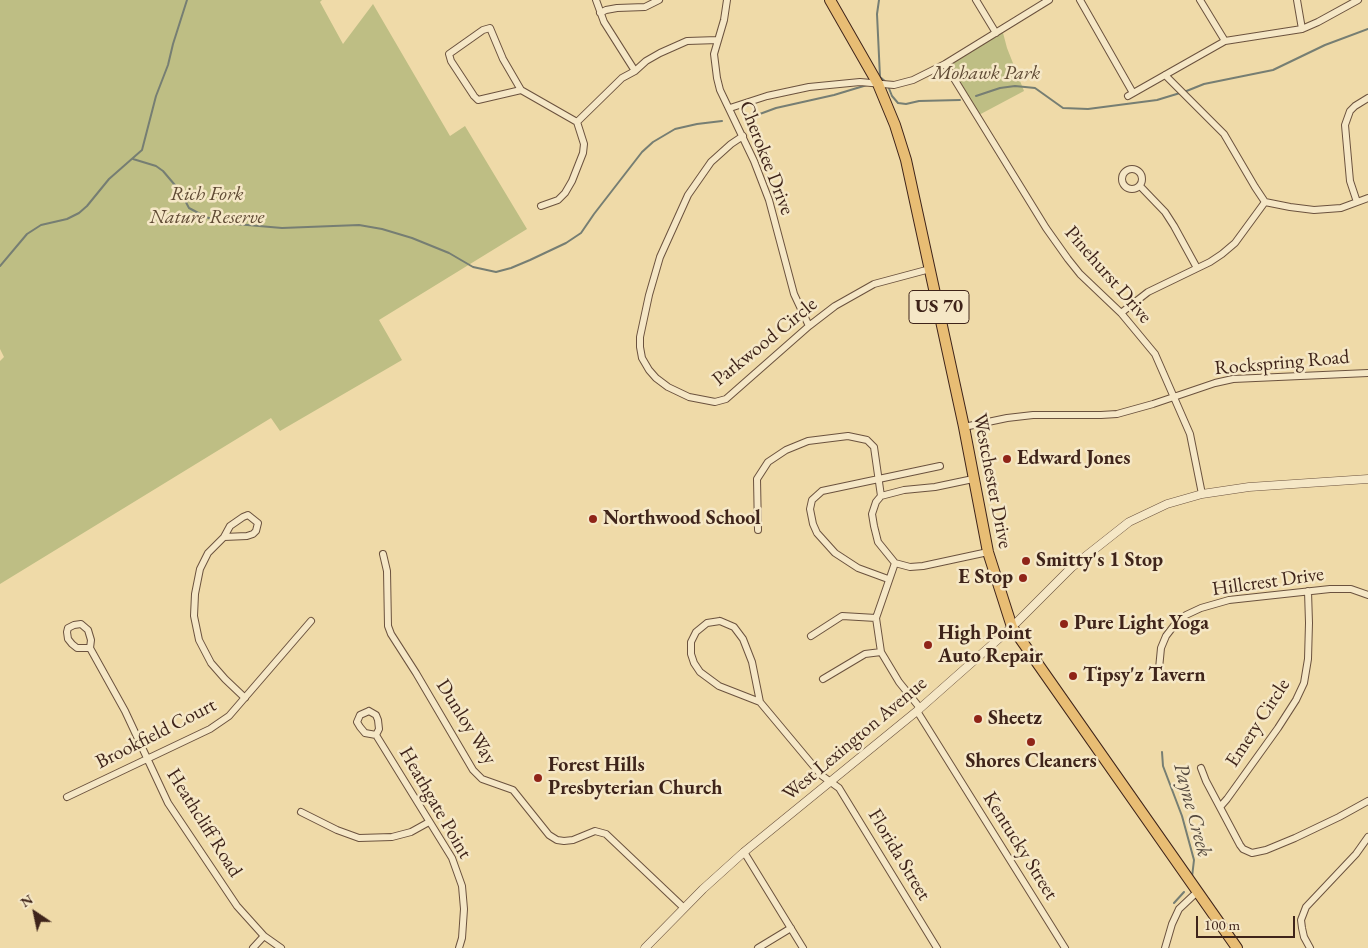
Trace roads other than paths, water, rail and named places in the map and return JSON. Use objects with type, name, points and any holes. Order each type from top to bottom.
[{"type":"main road","name":"Westchester Drive","points":[[830,0],[878,84],[895,125],[906,160],[964,427],[988,552],[1012,627],[1237,948]]},
{"type":"street","points":[[596,0],[600,13],[635,71]]},
{"type":"street","points":[[600,13],[617,8],[645,7],[659,0]]},
{"type":"street","name":"Cherokee Drive","points":[[727,0],[714,54],[716,78],[754,161],[769,200],[794,294],[809,326]]},
{"type":"street","points":[[976,0],[996,33]]},
{"type":"street","points":[[730,108],[802,88],[844,83],[894,85],[928,74],[1049,0]]},
{"type":"street","points":[[1080,0],[1131,94],[1225,40],[1302,29],[1358,0]]},
{"type":"street","points":[[1200,0],[1225,40]]},
{"type":"street","points":[[1297,0],[1302,29]]},
{"type":"street","points":[[521,90],[478,100],[449,57],[449,54],[483,30],[490,28],[521,90],[577,122],[584,144],[583,153],[572,181],[558,200],[541,206]]},
{"type":"street","points":[[577,122],[622,78],[635,71],[646,61],[687,41],[718,40]]},
{"type":"street","name":"Pinehurst Drive","points":[[945,64],[1046,228],[1068,260],[1121,314],[1155,354],[1190,434],[1202,494]]},
{"type":"street","points":[[1165,75],[1224,134],[1265,202],[1314,210],[1341,208],[1368,198]]},
{"type":"street","points":[[1357,202],[1350,181],[1345,125],[1350,111],[1368,98]]},
{"type":"street","name":"Parkwood Circle","points":[[743,136],[718,154],[699,176],[688,194],[660,257],[649,295],[640,337],[640,347],[642,358],[656,378],[668,387],[689,397],[715,402],[726,399],[809,326],[835,306],[874,284],[930,269]]},
{"type":"street","points":[[1140,186],[1174,226],[1196,268]]},
{"type":"street","points":[[1121,314],[1148,292],[1210,262],[1235,244],[1265,202]]},
{"type":"street","name":"Rockspring Road","points":[[964,427],[1033,415],[1101,416],[1117,414],[1215,382],[1368,373]]},
{"type":"street","points":[[758,530],[757,479],[768,462],[786,450],[808,441],[848,436],[867,440],[874,447],[881,496]]},
{"type":"street","points":[[888,579],[858,568],[836,553],[818,533],[810,516],[812,500],[822,491],[940,466]]},
{"type":"street","points":[[973,479],[935,487],[904,490],[881,496],[876,502],[872,514],[874,526],[878,542],[895,563],[910,567],[988,552]]},
{"type":"street","name":"West Lexington Avenue","points":[[645,948],[684,908],[744,852],[918,710],[1012,627],[1072,567],[1129,522],[1167,504],[1202,494],[1249,487],[1368,479]]},
{"type":"street","points":[[224,537],[247,536],[256,530],[258,523],[248,515],[242,516],[230,526],[224,537],[208,553],[200,569],[195,594],[194,616],[199,640],[211,663],[245,698]]},
{"type":"street","name":"Dunloy Way","points":[[383,554],[387,571],[388,626],[391,634],[473,770],[482,779],[513,790],[549,835],[557,840],[567,841],[595,831],[606,834],[684,908]]},
{"type":"street","points":[[823,679],[865,654],[881,652],[876,618],[895,563]]},
{"type":"street","name":"Hillcrest Drive","points":[[1158,679],[1161,648],[1166,636],[1176,623],[1186,615],[1201,608],[1229,600],[1308,591],[1351,589],[1368,594]]},
{"type":"street","name":"Emery Circle","points":[[1220,806],[1278,728],[1296,700],[1304,682],[1308,659],[1308,591]]},
{"type":"street","points":[[811,636],[842,616],[876,618]]},
{"type":"street","name":"Brookfield Court","points":[[67,797],[210,729],[229,716],[311,621]]},
{"type":"street","points":[[721,621],[734,627],[743,639],[752,662],[760,702],[719,686],[698,669],[691,654],[691,642],[696,632],[707,623],[721,621]]},
{"type":"street","name":"Heathcliff Road","points":[[90,648],[125,711],[168,803],[237,906],[264,936],[281,948]]},
{"type":"street","name":"Kentucky Street","points":[[881,652],[1065,948]]},
{"type":"street","name":"Florida Street","points":[[760,702],[822,775],[839,788],[937,948]]},
{"type":"street","name":"Heathgate Point","points":[[376,735],[452,858],[462,886],[464,910],[462,938],[459,948]]},
{"type":"street","points":[[1201,768],[1240,845],[1252,853],[1266,850],[1294,838],[1368,801]]},
{"type":"street","points":[[301,812],[359,838],[392,837],[411,832],[429,822]]},
{"type":"street","points":[[1310,948],[1304,937],[1301,920],[1306,907],[1356,854],[1368,837]]},
{"type":"street","points":[[744,852],[803,948]]},
{"type":"street","points":[[1165,948],[1172,924],[1180,909],[1197,892]]},
{"type":"street","points":[[758,948],[791,928]]},
{"type":"street","points":[[253,948],[264,936]]},
{"type":"waterway","points":[[0,266],[27,234],[41,225],[67,219],[79,213],[109,179],[142,150],[156,96],[168,65],[187,0]]},
{"type":"waterway","points":[[879,0],[877,14],[880,77]]},
{"type":"waterway","points":[[1184,92],[1204,84],[1273,70],[1325,45],[1368,29]]},
{"type":"waterway","points":[[880,77],[886,82]]},
{"type":"waterway","points":[[749,118],[776,108],[834,95],[867,85]]},
{"type":"waterway","points":[[888,86],[892,96],[898,103],[960,100]]},
{"type":"waterway","points":[[976,96],[1000,88],[1015,86],[1035,88],[1063,108],[1088,109],[1157,100],[1180,93]]},
{"type":"waterway","points":[[133,159],[156,166],[163,171],[180,191],[189,208],[206,217],[224,223],[282,228],[359,225],[382,229],[412,238],[449,253],[473,267],[496,272],[530,260],[566,243],[581,233],[642,152],[653,142],[675,129],[722,121]]},
{"type":"waterway","name":"Payne Creek","points":[[1162,752],[1163,766],[1182,816],[1194,860],[1192,877]]},
{"type":"waterway","name":"Payne Creek","points":[[1174,903],[1184,892]]},
{"type":"place","name":"Edward Jones","points":[[1007,459]]},
{"type":"place","name":"Northwood School","points":[[593,519]]},
{"type":"place","name":"Smitty's 1 Stop","points":[[1026,561]]},
{"type":"place","name":"E Stop","points":[[1023,578]]},
{"type":"place","name":"Pure Light Yoga","points":[[1064,624]]},
{"type":"place","name":"High Point Auto Repair","points":[[928,645]]},
{"type":"place","name":"Tipsy'z Tavern","points":[[1073,676]]},
{"type":"place","name":"Sheetz","points":[[978,719]]},
{"type":"place","name":"Shores Cleaners","points":[[1031,742]]},
{"type":"place","name":"Forest Hills Presbyterian Church","points":[[538,778]]},
{"type":"park label","name":"Mohawk Park","points":[[986,74]]},
{"type":"park label","name":"Rich Fork Nature Reserve","points":[[207,206]]}]
